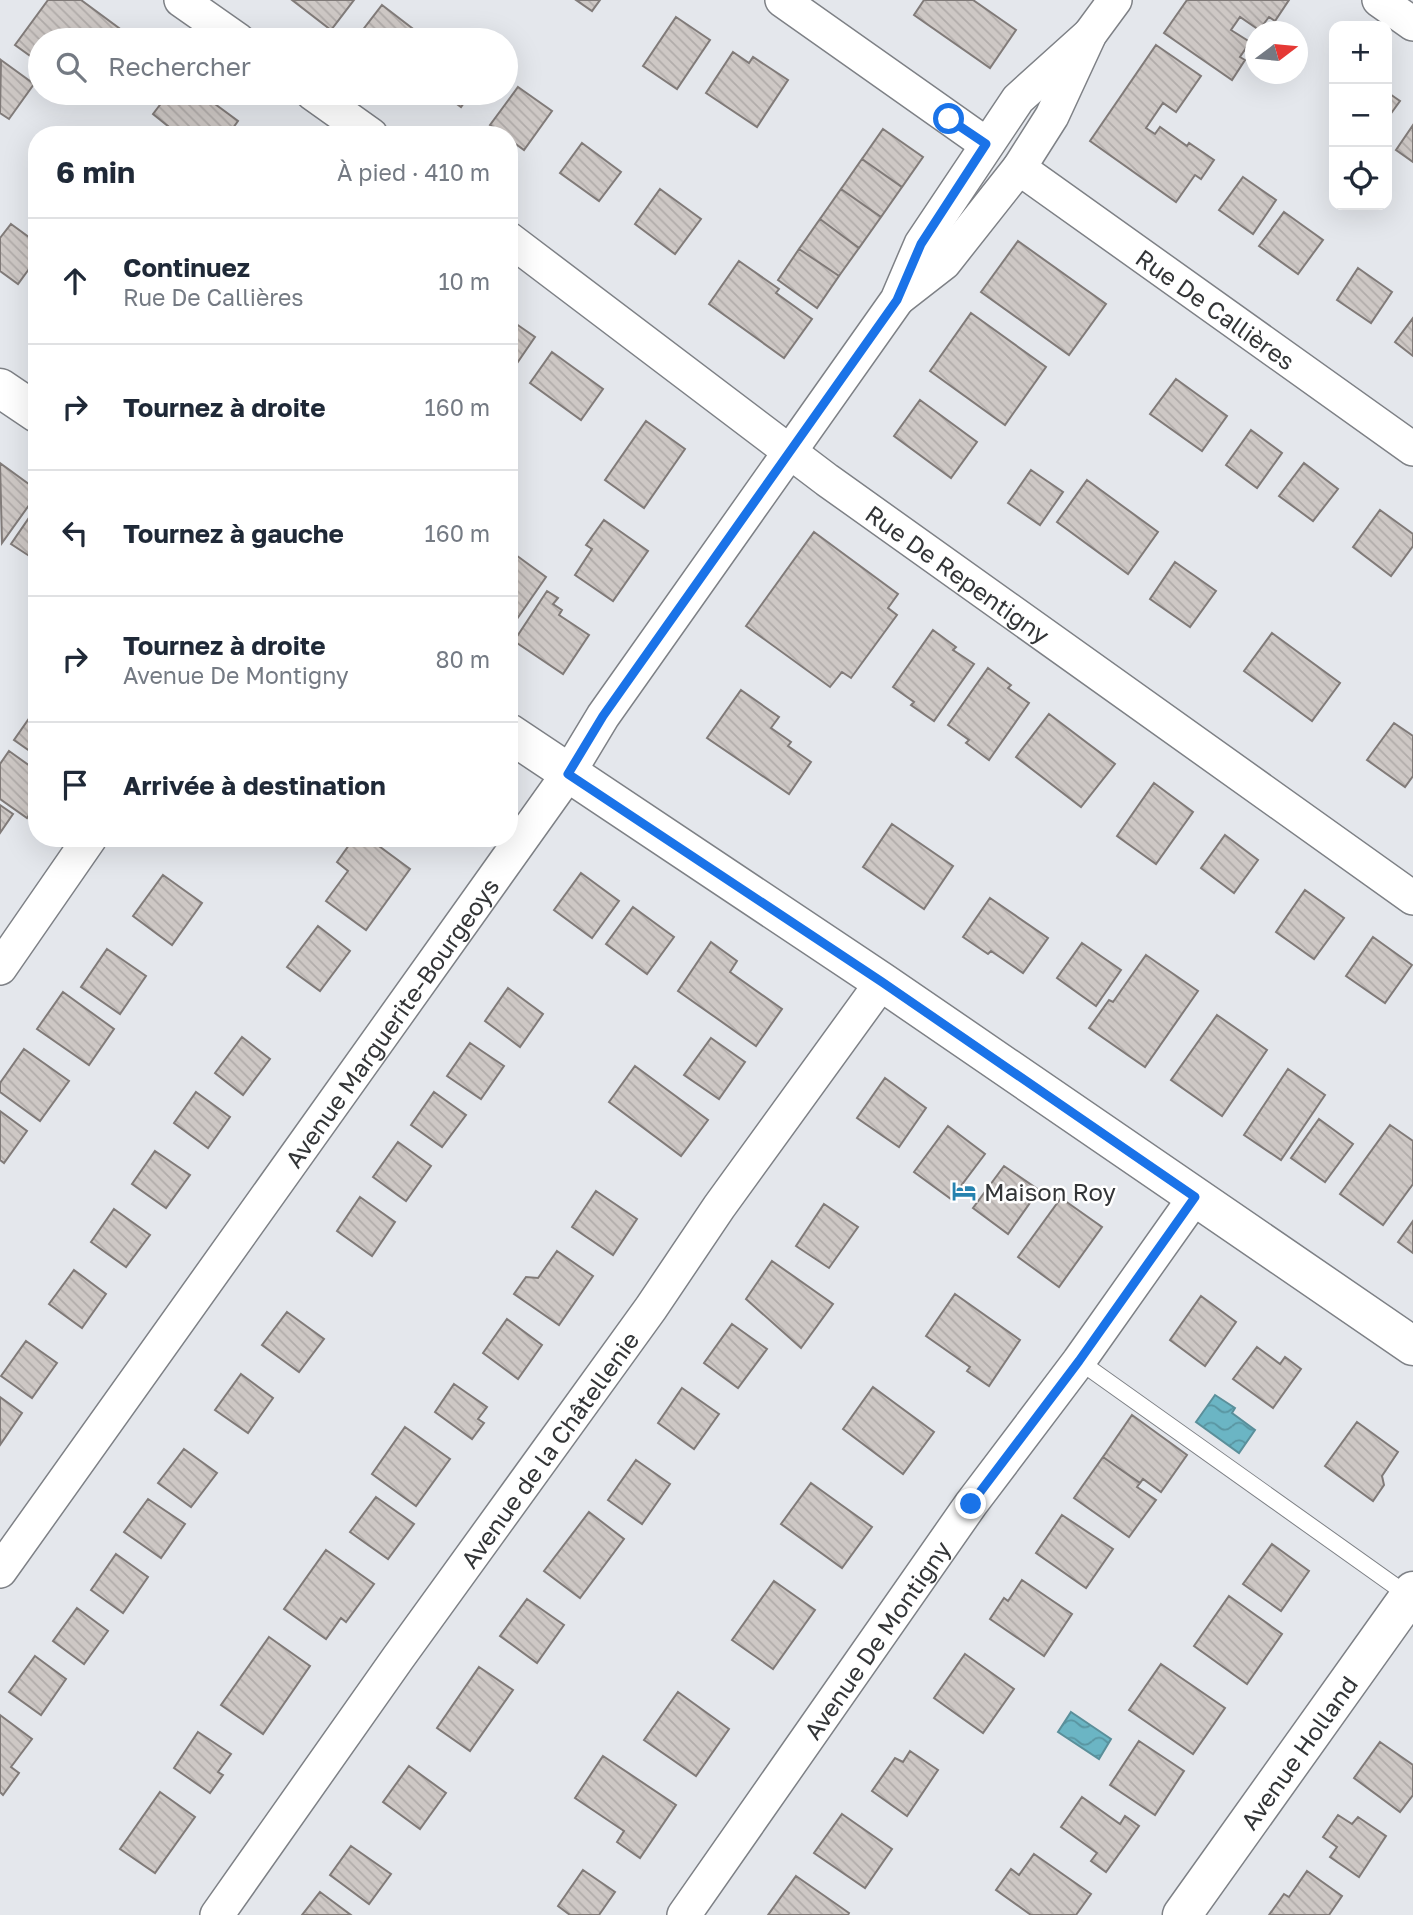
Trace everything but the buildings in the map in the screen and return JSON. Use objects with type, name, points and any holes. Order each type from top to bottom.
[{"type":"main road","points":[[0,388],[28,407]]},
{"type":"main road","points":[[518,739],[882,982],[1413,1346]]},
{"type":"main road","name":"Avenue Holland","points":[[1182,1915],[1411,1593]]},
{"type":"street","points":[[181,0],[221,28]]},
{"type":"street","points":[[782,0],[986,144]]},
{"type":"street","name":"Avenue Marguerite-Bourgeoys","points":[[897,300],[944,262],[1019,169],[1052,116],[1090,34],[1115,0]]},
{"type":"street","points":[[1379,0],[1413,24]]},
{"type":"street","name":"Avenue Marguerite-Bourgeoys","points":[[518,844],[568,774],[603,716],[897,300],[921,244],[986,144],[1018,99],[1090,34]]},
{"type":"street","points":[[329,105],[358,126]]},
{"type":"street","name":"Rue De Callières","points":[[1019,169],[1058,194],[1413,449]]},
{"type":"street","name":"Rue De Repentigny","points":[[518,246],[790,452],[1413,898]]},
{"type":"street","points":[[0,968],[84,847]]},
{"type":"street","name":"Avenue Marguerite-Bourgeoys","points":[[0,1571],[516,847]]},
{"type":"street","name":"Avenue de la Châtellenie","points":[[217,1915],[398,1658],[643,1320],[719,1207],[882,982]]},
{"type":"street","name":"Avenue De Montigny","points":[[684,1915],[971,1504],[1079,1361],[1195,1197]]},
{"type":"lane","points":[[1079,1361],[1411,1593]]},
{"type":"water","points":[[1215,1395],[1235,1408],[1232,1413],[1255,1430],[1239,1453],[1196,1422]]},
{"type":"water","points":[[1071,1712],[1111,1739],[1099,1759],[1058,1732]]},
{"type":"place","name":"Maison Roy","points":[[964,1191]]},
{"type":"route","points":[[949,119],[986,144],[921,244],[897,300],[603,716],[568,774],[882,982],[1195,1197],[1079,1361],[971,1504]]}]
